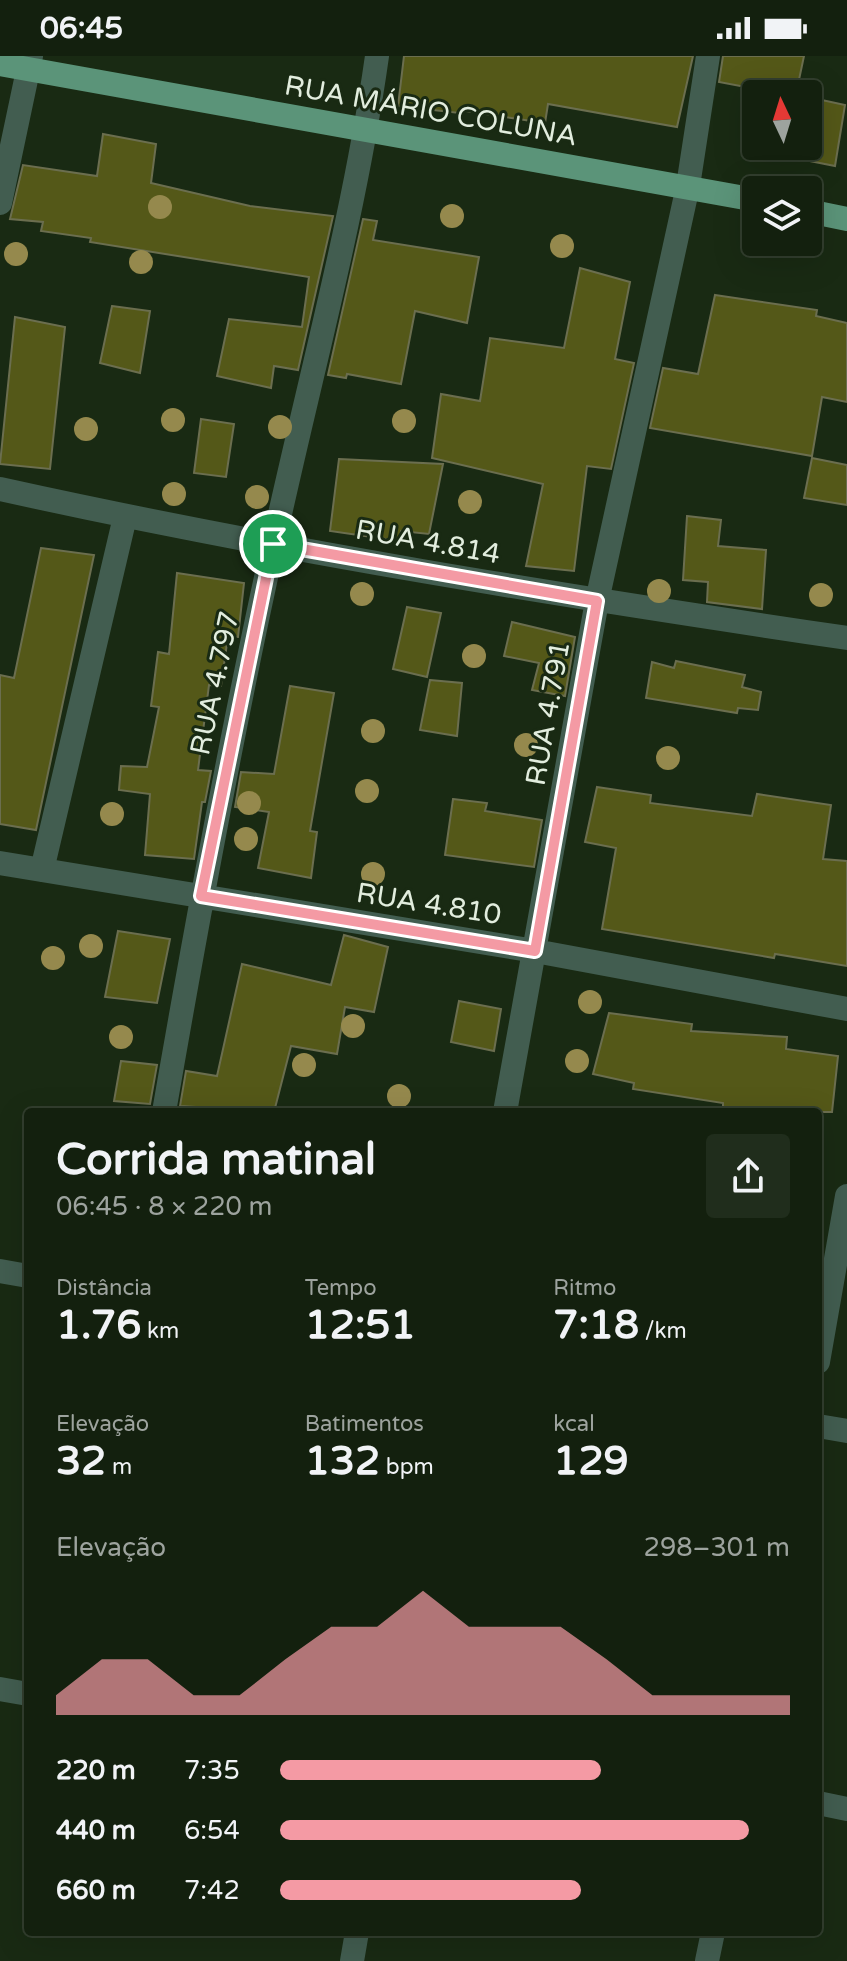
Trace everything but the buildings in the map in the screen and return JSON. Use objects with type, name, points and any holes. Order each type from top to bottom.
[{"type":"main road","name":"RUA MÁRIO COLUNA","points":[[0,64],[30,62],[367,129],[742,197]]},
{"type":"main road","points":[[822,214],[847,219]]},
{"type":"street","name":"RUA 4.797","points":[[165,1108],[201,896],[273,544],[367,129],[377,56]]},
{"type":"street","name":"RUA 4.791","points":[[506,1108],[597,601],[688,186],[708,56]]},
{"type":"street","points":[[0,203],[30,62]]},
{"type":"street","name":"RUA 4.814","points":[[0,489],[125,517],[597,601],[847,638]]},
{"type":"street","points":[[42,870],[125,517]]},
{"type":"street","name":"RUA 4.810","points":[[0,863],[535,951],[847,1009]]},
{"type":"street","points":[[822,1339],[847,1196]]},
{"type":"street","points":[[0,1271],[24,1275]]},
{"type":"street","points":[[822,1427],[847,1431]]},
{"type":"street","points":[[0,1689],[24,1693]]},
{"type":"street","points":[[822,1804],[847,1809]]},
{"type":"street","points":[[352,1961],[356,1936]]},
{"type":"street","points":[[707,1961],[712,1936]]},
{"type":"route","points":[[273,544],[597,601],[535,951],[201,896],[273,544]]}]
